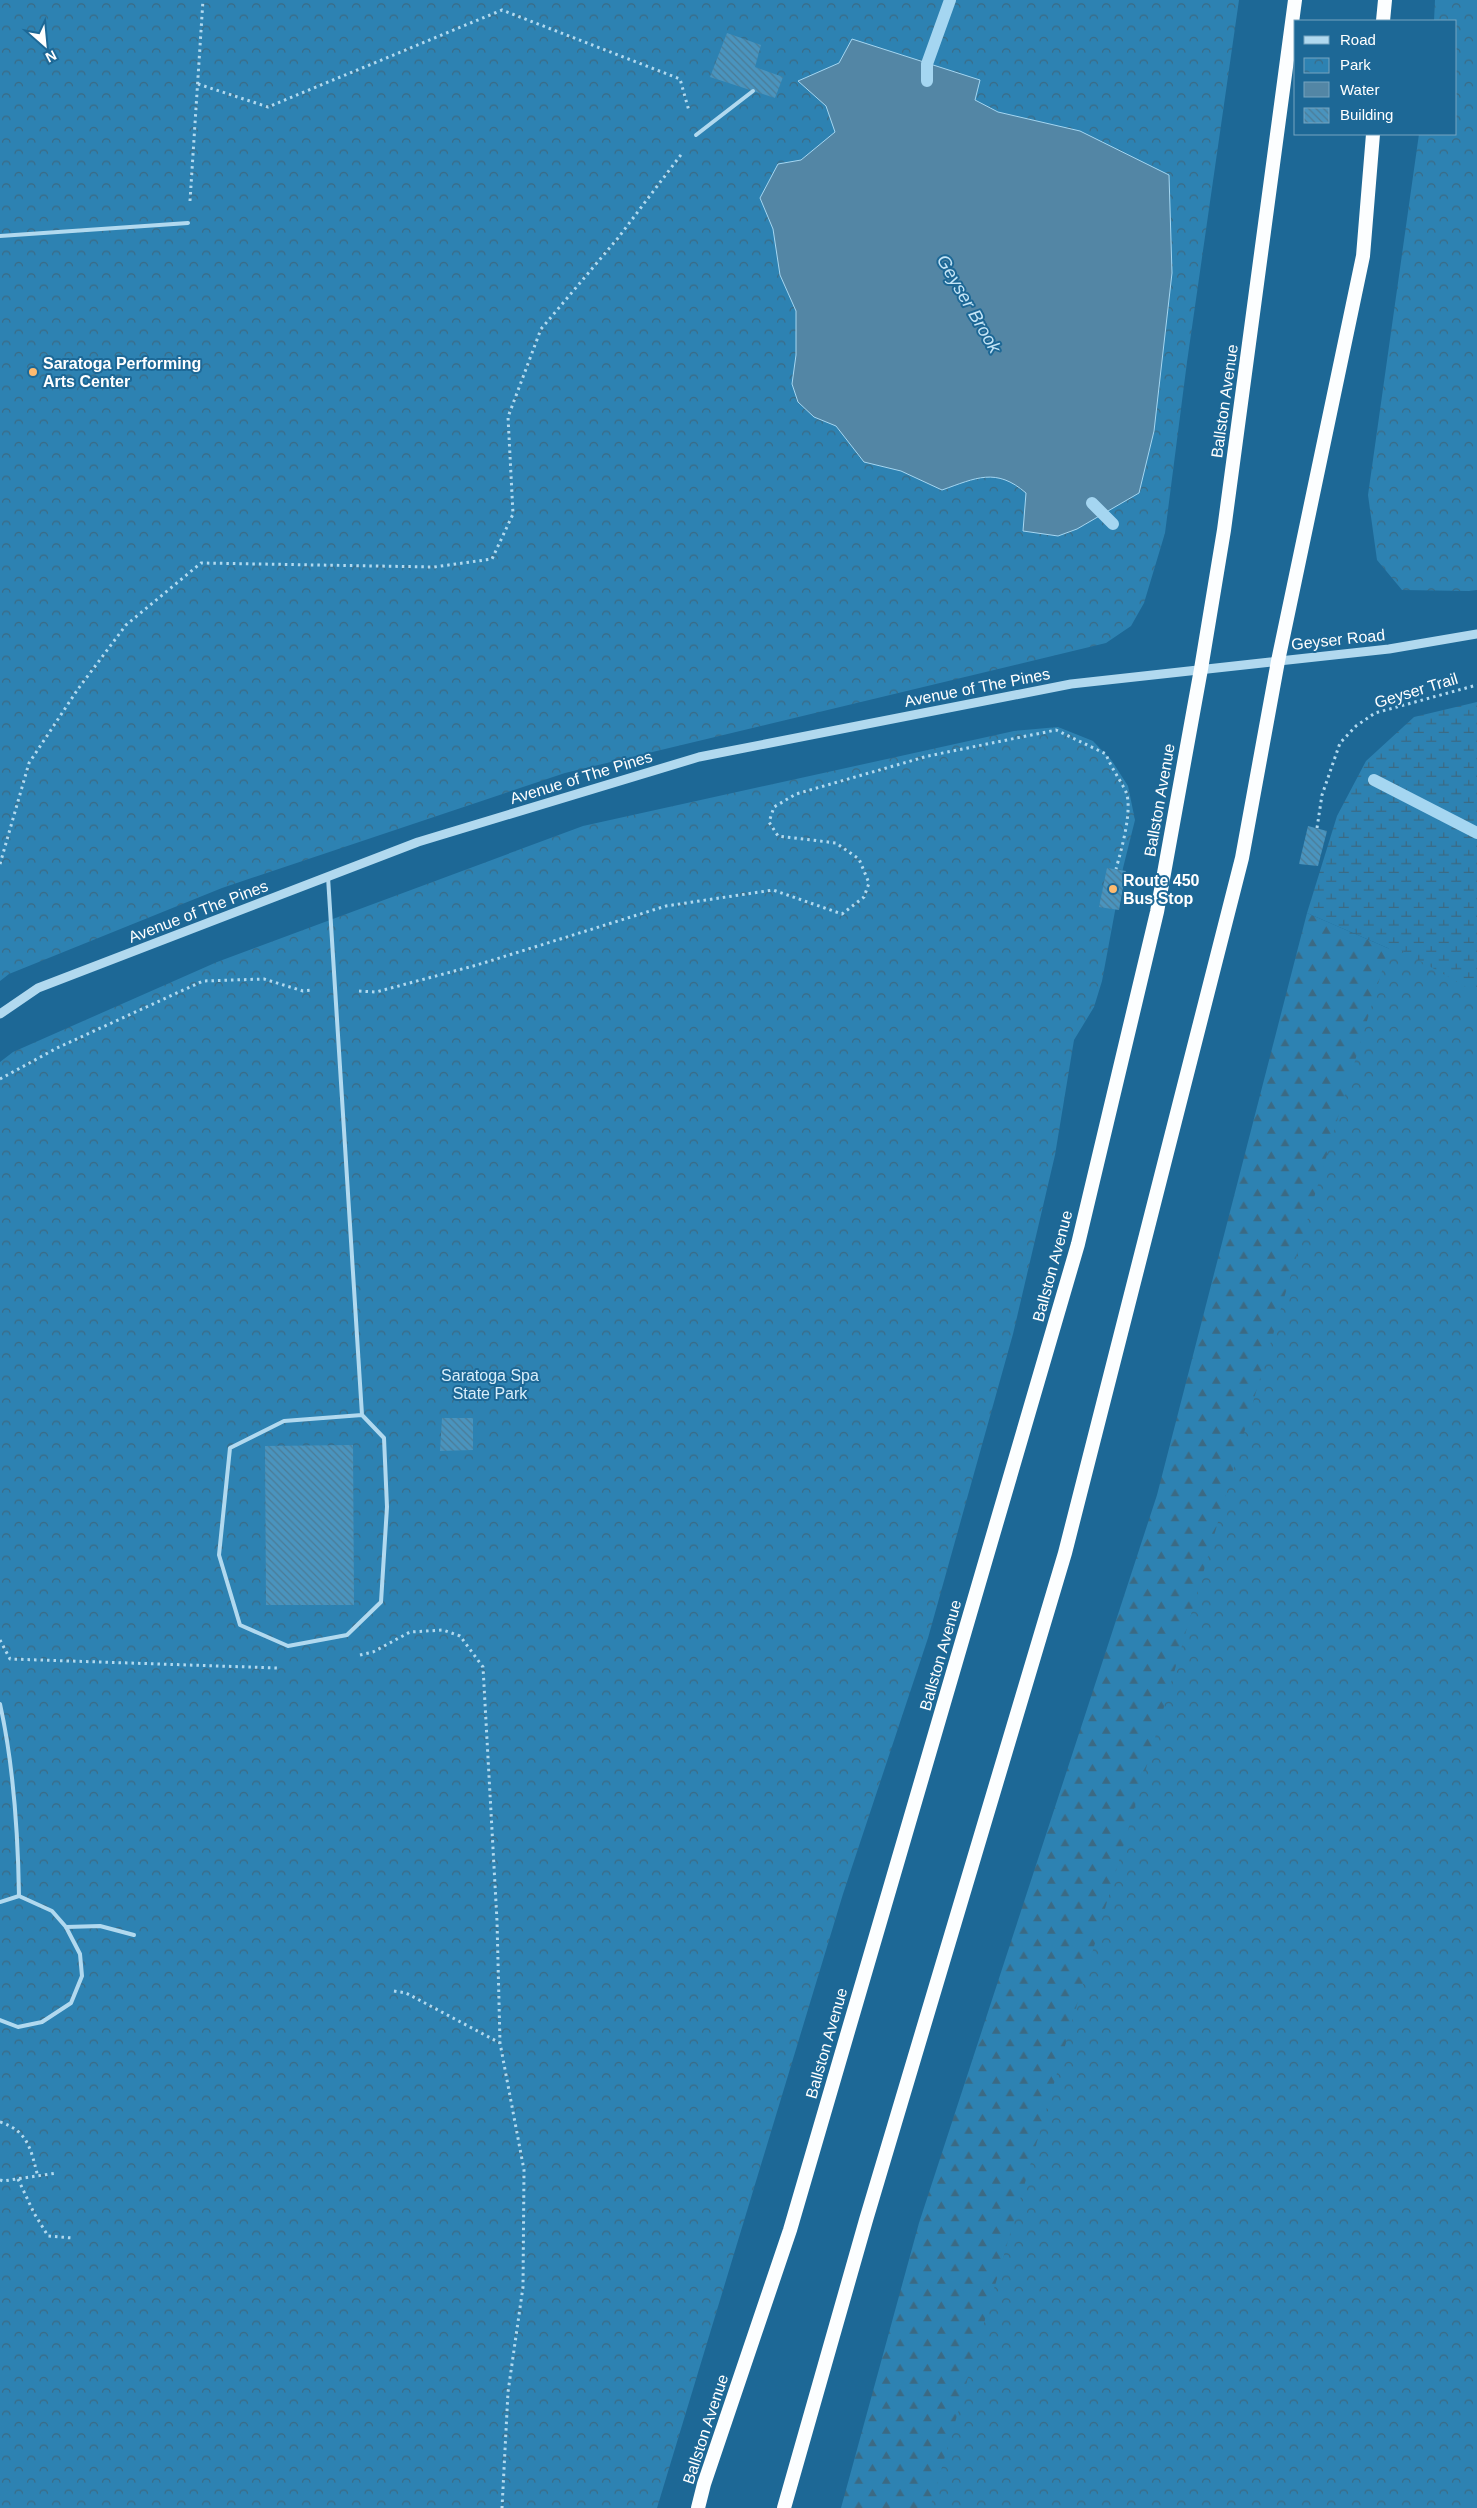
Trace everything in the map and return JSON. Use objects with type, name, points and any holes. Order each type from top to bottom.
[{"type":"highway","name":"Ballston Avenue","points":[[698,2508],[704,2484],[790,2230],[1078,1244],[1157,912],[1201,669],[1224,530],[1295,0]]},
{"type":"highway","points":[[1384,20],[1385,0]]},
{"type":"highway","points":[[784,2508],[866,2220],[1064,1553],[1242,858],[1278,661],[1362,256],[1373,135]]},
{"type":"street","name":"Geyser Road","points":[[1201,669],[1389,649],[1477,634]]},
{"type":"street","name":"Avenue of The Pines","points":[[0,1014],[38,988],[418,842],[699,757],[1071,684],[1201,669]]},
{"type":"lane","points":[[696,135],[753,91]]},
{"type":"lane","points":[[0,236],[188,223]]},
{"type":"lane","points":[[328,877],[362,1415],[384,1438],[387,1507],[381,1602],[348,1635],[288,1646],[240,1625],[219,1555],[230,1448],[284,1421],[362,1415]]},
{"type":"lane","points":[[0,1704],[6,1733],[18,1828],[19,1896]]},
{"type":"lane","points":[[0,1902],[19,1896],[52,1912],[66,1927],[80,1954],[82,1976],[71,2003],[42,2022],[18,2028],[0,2020]]},
{"type":"lane","points":[[66,1927],[100,1926],[134,1935]]},
{"type":"path","points":[[188,223],[203,0]]},
{"type":"path","points":[[0,864],[29,762],[78,689],[126,625],[201,564],[434,567],[492,559],[513,514],[508,417],[541,329],[618,238],[696,135],[680,79],[502,10],[268,107],[198,84]]},
{"type":"path","name":"Geyser Trail","points":[[1318,828],[1322,795],[1340,743],[1356,726],[1375,713],[1477,685]]},
{"type":"path","points":[[353,991],[376,992],[477,965],[666,906],[773,890],[842,914],[864,897],[869,883],[859,859],[836,843],[778,836],[769,822],[774,808],[796,794],[928,756],[1056,730],[1106,754],[1111,768],[1127,794],[1126,832],[1116,869]]},
{"type":"path","points":[[0,1079],[99,1028],[203,981],[264,979],[303,991],[314,990]]},
{"type":"path","points":[[355,1657],[373,1652],[410,1632],[443,1630],[460,1636],[483,1667],[497,1921],[500,2043],[524,2170],[523,2287],[508,2392],[502,2508]]},
{"type":"path","points":[[0,1640],[10,1659],[282,1669]]},
{"type":"path","points":[[394,1991],[406,1993],[500,2043]]},
{"type":"path","points":[[0,2122],[14,2126],[28,2144],[38,2177]]},
{"type":"path","points":[[0,2180],[38,2177],[57,2173]]},
{"type":"path","points":[[18,2179],[34,2213],[48,2236],[72,2238]]},
{"type":"green space","points":[[0,0],[1239,0],[1187,362],[1165,533],[1144,603],[1131,626],[1106,643],[565,773],[222,888],[9,974],[0,981]]},
{"type":"green space","points":[[1435,0],[1477,0],[1477,590],[1469,591],[1402,590],[1377,560],[1368,495],[1419,135],[1457,135],[1457,20],[1434,20]]},
{"type":"green space","points":[[1477,702],[1477,1037],[1406,956],[1307,913],[1337,816],[1366,761],[1414,717]]},
{"type":"green space","name":"Saratoga Spa State Park","points":[[1058,727],[1093,741],[1112,761],[1128,786],[1135,820],[1123,868],[1102,981],[1094,1007],[1074,1040],[1055,1155],[1013,1334],[928,1638],[843,1894],[657,2508],[0,2508],[0,1062],[13,1052],[217,962],[583,826],[1014,731]]},
{"type":"green space","points":[[1307,913],[1406,956],[1477,2508],[841,2508],[919,2223],[1157,1495]]},
{"type":"green space","points":[[1390,944],[1477,993],[1477,2508],[930,2508],[1258,1385]]},
{"type":"water","points":[[852,39],[980,80],[975,100],[998,112],[1080,131],[1169,175],[1172,273],[1154,431],[1139,493],[1077,529],[1058,536],[1023,531],[1026,493],[1005,480],[986,477],[942,490],[901,471],[864,462],[836,426],[814,417],[798,402],[792,384],[796,355],[796,311],[780,275],[773,229],[760,198],[778,164],[801,160],[835,132],[826,106],[798,81],[839,63]]},
{"type":"building","points":[[727,33],[761,45],[755,67],[783,77],[775,98],[710,77]]},
{"type":"building","points":[[1308,826],[1327,831],[1318,866],[1299,864]]},
{"type":"building","name":"Route 450 Bus Stop","points":[[1107,868],[1126,871],[1119,910],[1099,907]]},
{"type":"building","points":[[442,1418],[473,1418],[473,1450],[440,1451]]},
{"type":"building","points":[[353,1445],[354,1605],[266,1605],[265,1446]]},
{"type":"waterway","name":"Geyser Brook","points":[[927,81],[927,64],[950,0]]},
{"type":"waterway","name":"Geyser Brook","points":[[1092,503],[1113,524]]},
{"type":"waterway","name":"Geyser Brook","points":[[1374,780],[1477,833]]},
{"type":"place","name":"Saratoga Performing Arts Center","points":[[33,372]]},
{"type":"place","name":"Route 450 Bus Stop","points":[[1113,889]]}]
